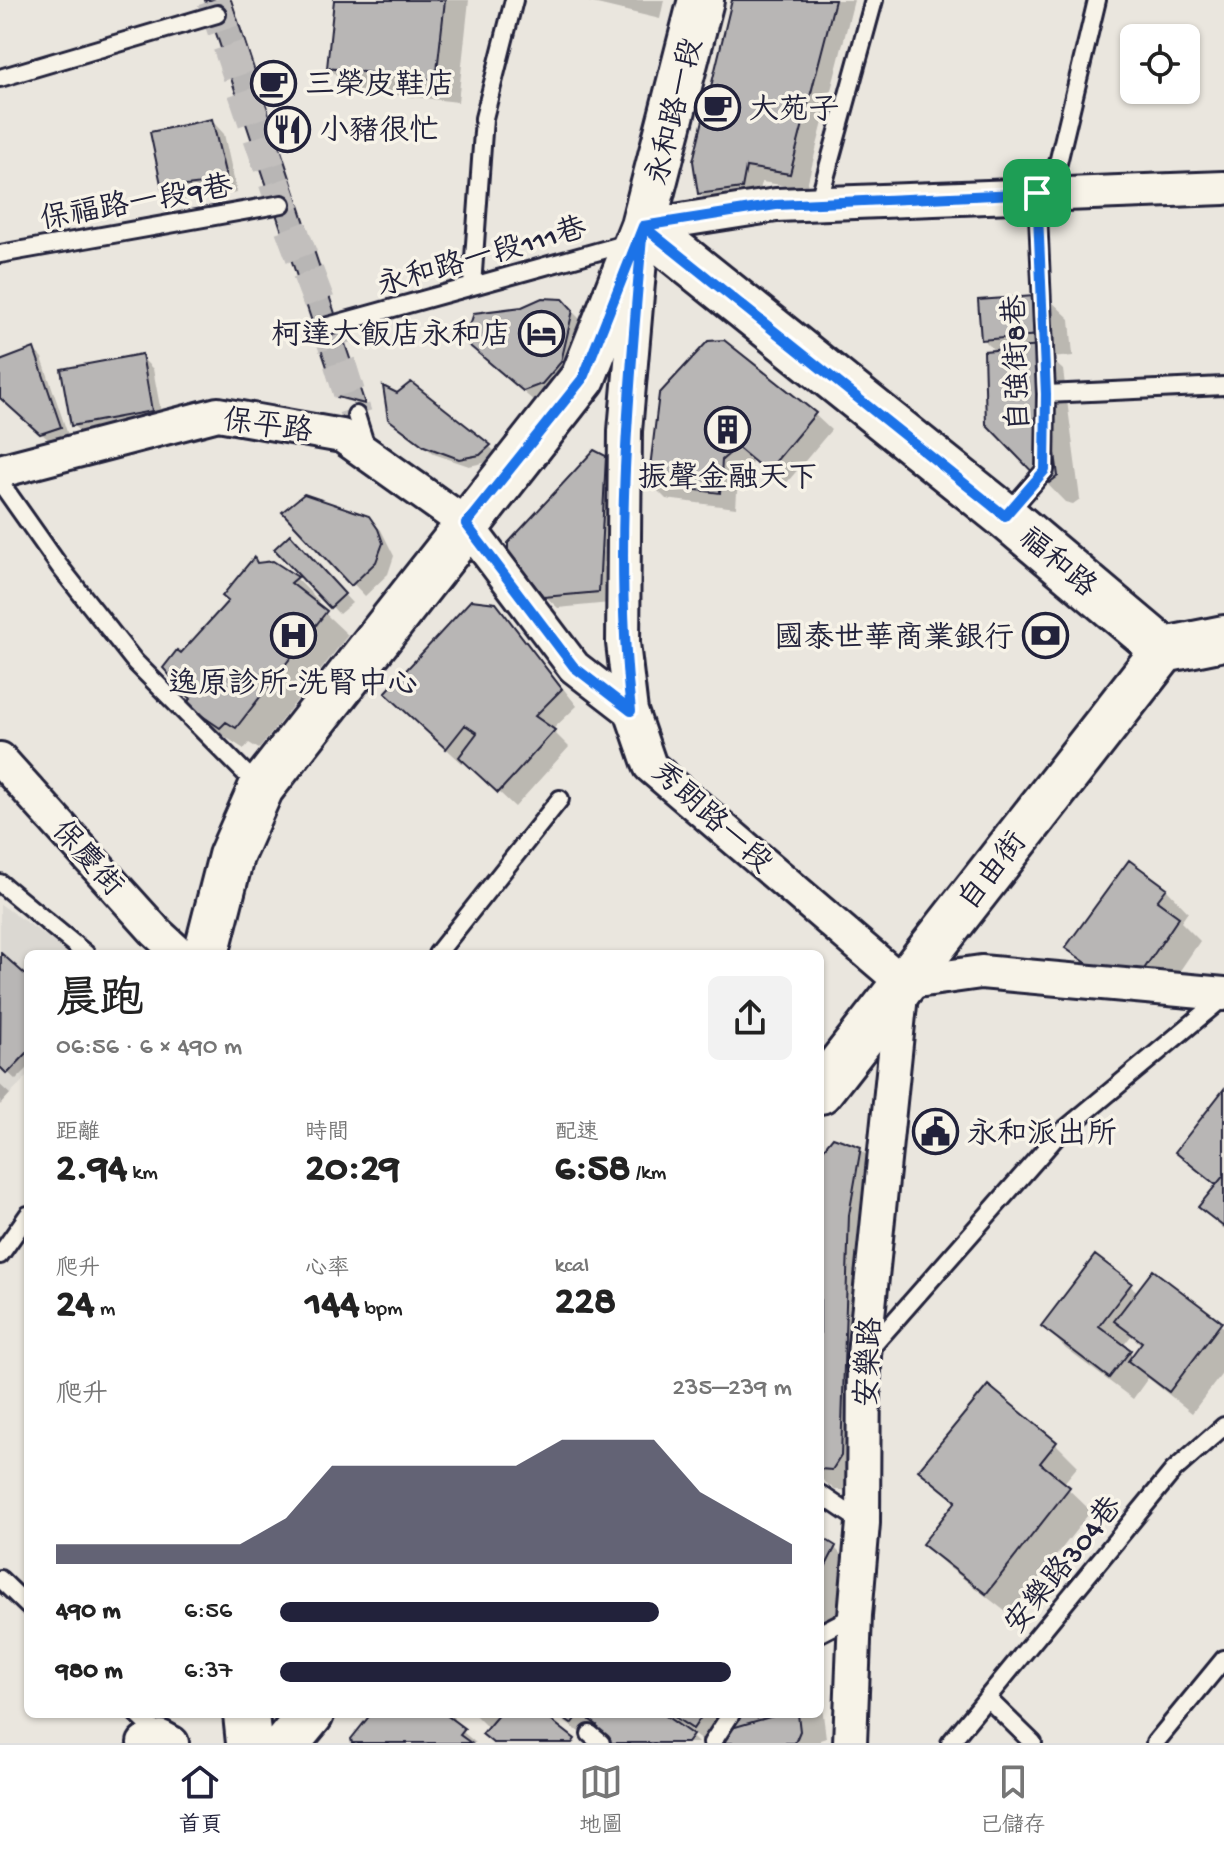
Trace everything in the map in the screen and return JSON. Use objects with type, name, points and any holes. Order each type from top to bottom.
[{"type":"street","name":"永和路一段","points":[[207,950],[231,856],[261,788],[583,378],[643,226],[701,0]]},
{"type":"street","points":[[643,226],[776,205],[1224,188]]},
{"type":"street","name":"福和路","points":[[643,226],[1005,516],[1164,650]]},
{"type":"street","name":"秀朗路一段","points":[[643,226],[625,431],[623,643],[631,711],[650,766],[903,983]]},
{"type":"street","name":"保平路","points":[[0,471],[218,414],[342,436],[466,524],[574,667],[631,711]]},
{"type":"street","points":[[1164,650],[1224,638]]},
{"type":"street","name":"自由街","points":[[824,1086],[1164,650]]},
{"type":"street","name":"保慶街","points":[[0,759],[176,950]]},
{"type":"street","points":[[903,983],[981,972],[1224,996]]},
{"type":"street","name":"安樂路","points":[[850,1743],[855,1615],[863,1523],[864,1355],[903,983]]},
{"type":"street","points":[[246,1718],[249,1743]]},
{"type":"lane","points":[[472,286],[484,118],[514,0]]},
{"type":"lane","points":[[818,204],[874,0]]},
{"type":"lane","points":[[1037,193],[1058,163],[1097,0]]},
{"type":"lane","points":[[0,78],[217,14]]},
{"type":"lane","name":"自強街8巷","points":[[1005,516],[1045,470],[1046,394],[1037,193]]},
{"type":"lane","name":"保福路一段9巷","points":[[0,254],[282,204]]},
{"type":"lane","name":"永和路一段111巷","points":[[328,326],[625,244],[643,226]]},
{"type":"lane","points":[[1046,394],[1224,386]]},
{"type":"lane","points":[[356,415],[369,455]]},
{"type":"lane","points":[[0,482],[60,567],[135,662],[261,788]]},
{"type":"lane","points":[[440,950],[560,799]]},
{"type":"lane","points":[[0,883],[81,950]]},
{"type":"lane","points":[[864,1355],[1057,1136],[1224,996]]},
{"type":"lane","points":[[0,1255],[24,1221]]},
{"type":"lane","name":"安樂路304巷","points":[[950,1743],[1173,1471],[1224,1426]]},
{"type":"lane","points":[[824,1497],[863,1523]]},
{"type":"lane","points":[[0,1579],[24,1602]]},
{"type":"lane","points":[[824,1631],[855,1615]]},
{"type":"lane","points":[[1155,1743],[1224,1659]]},
{"type":"lane","points":[[988,1699],[1033,1743]]},
{"type":"lane","points":[[140,1718],[159,1741]]},
{"type":"lane","points":[[712,1743],[728,1718]]},
{"type":"shaded area","points":[[0,904],[66,950],[24,950],[24,1079],[0,1105]]},
{"type":"building","points":[[205,0],[231,0],[365,404],[337,397]]},
{"type":"building","points":[[334,0],[445,0],[436,80],[327,68]]},
{"type":"building","points":[[732,0],[835,0],[790,174],[746,167],[742,188],[698,194],[693,161]]},
{"type":"building","points":[[212,119],[227,181],[162,189],[150,132]]},
{"type":"building","points":[[1048,295],[1051,334],[981,340],[978,300]]},
{"type":"building","points":[[542,298],[563,299],[573,310],[561,362],[542,384],[523,391],[458,336],[471,322],[474,313],[522,307]]},
{"type":"building","name":"振聲金融天下","points":[[724,340],[816,413],[767,472],[737,447],[722,460],[720,493],[648,484],[659,394],[708,341]]},
{"type":"building","points":[[1041,346],[1058,476],[1049,483],[1040,480],[986,424],[984,351]]},
{"type":"building","points":[[34,348],[61,427],[40,434],[0,398],[0,361]]},
{"type":"building","points":[[142,354],[152,411],[71,426],[61,369]]},
{"type":"building","points":[[411,382],[491,445],[480,455],[459,459],[424,446],[388,419],[383,386],[397,393]]},
{"type":"building","points":[[594,450],[606,456],[599,592],[544,597],[508,552],[508,543]]},
{"type":"building","points":[[304,494],[369,516],[378,529],[383,543],[376,562],[351,586],[282,512]]},
{"type":"building","points":[[290,534],[345,594],[330,608],[274,549]]},
{"type":"building","points":[[254,557],[257,563],[273,561],[298,577],[291,583],[327,611],[236,728],[226,722],[220,728],[185,704],[191,699],[163,668],[177,650],[181,653],[228,601],[222,596]]},
{"type":"building","points":[[471,600],[496,603],[562,689],[535,716],[555,730],[498,793],[459,757],[477,733],[465,725],[446,749],[385,693]]},
{"type":"building","points":[[1129,860],[1167,888],[1157,901],[1179,917],[1140,975],[1101,973],[1065,948]]},
{"type":"building","points":[[1,953],[24,973],[24,1056],[7,1074],[0,1067]]},
{"type":"building","points":[[1224,1089],[1224,1175],[1216,1185],[1175,1152]]},
{"type":"building","points":[[833,1137],[861,1147],[849,1215],[841,1456],[832,1470],[824,1469],[824,1148]]},
{"type":"building","points":[[1224,1175],[1224,1227],[1198,1207]]},
{"type":"building","points":[[1095,1255],[1132,1283],[1099,1326],[1131,1350],[1109,1378],[1041,1326]]},
{"type":"building","points":[[1153,1270],[1222,1322],[1169,1392],[1128,1361],[1142,1342],[1114,1321]]},
{"type":"building","points":[[988,1385],[1057,1442],[1040,1463],[1070,1487],[986,1594],[922,1544],[956,1501],[918,1470]]},
{"type":"building","points":[[824,1538],[836,1546],[824,1569]]},
{"type":"building","points":[[368,1718],[450,1718],[465,1729],[460,1735],[471,1743],[352,1743],[351,1739]]},
{"type":"building","points":[[496,1718],[548,1718],[575,1739],[572,1743],[493,1743],[482,1734]]},
{"type":"building","points":[[669,1718],[693,1735],[687,1743],[611,1743],[593,1731],[597,1725],[590,1720]]},
{"type":"building","points":[[676,1718],[700,1718],[693,1729]]},
{"type":"building","points":[[734,1718],[766,1718],[725,1730]]},
{"type":"building","points":[[766,1718],[798,1718],[800,1731],[795,1743],[715,1743],[725,1730]]},
{"type":"tunnel","points":[[213,0],[282,204],[328,326],[356,415]]},
{"type":"place","name":"三榮皮鞋店","points":[[274,83]]},
{"type":"place","name":"大苑子","points":[[718,108]]},
{"type":"place","name":"小豬很忙","points":[[288,129]]},
{"type":"place","name":"柯達大飯店永和店","points":[[542,333]]},
{"type":"place","name":"振聲金融天下","points":[[728,430]]},
{"type":"place","name":"逸原診所-洗腎中心","points":[[293,636]]},
{"type":"place","name":"國泰世華商業銀行","points":[[1045,636]]},
{"type":"place","name":"永和派出所","points":[[936,1132]]},
{"type":"route","points":[[1037,193],[776,205],[643,226],[583,378],[466,524],[574,667],[631,711],[623,643],[625,431],[643,226],[1005,516],[1045,470],[1046,394],[1037,193]]}]
